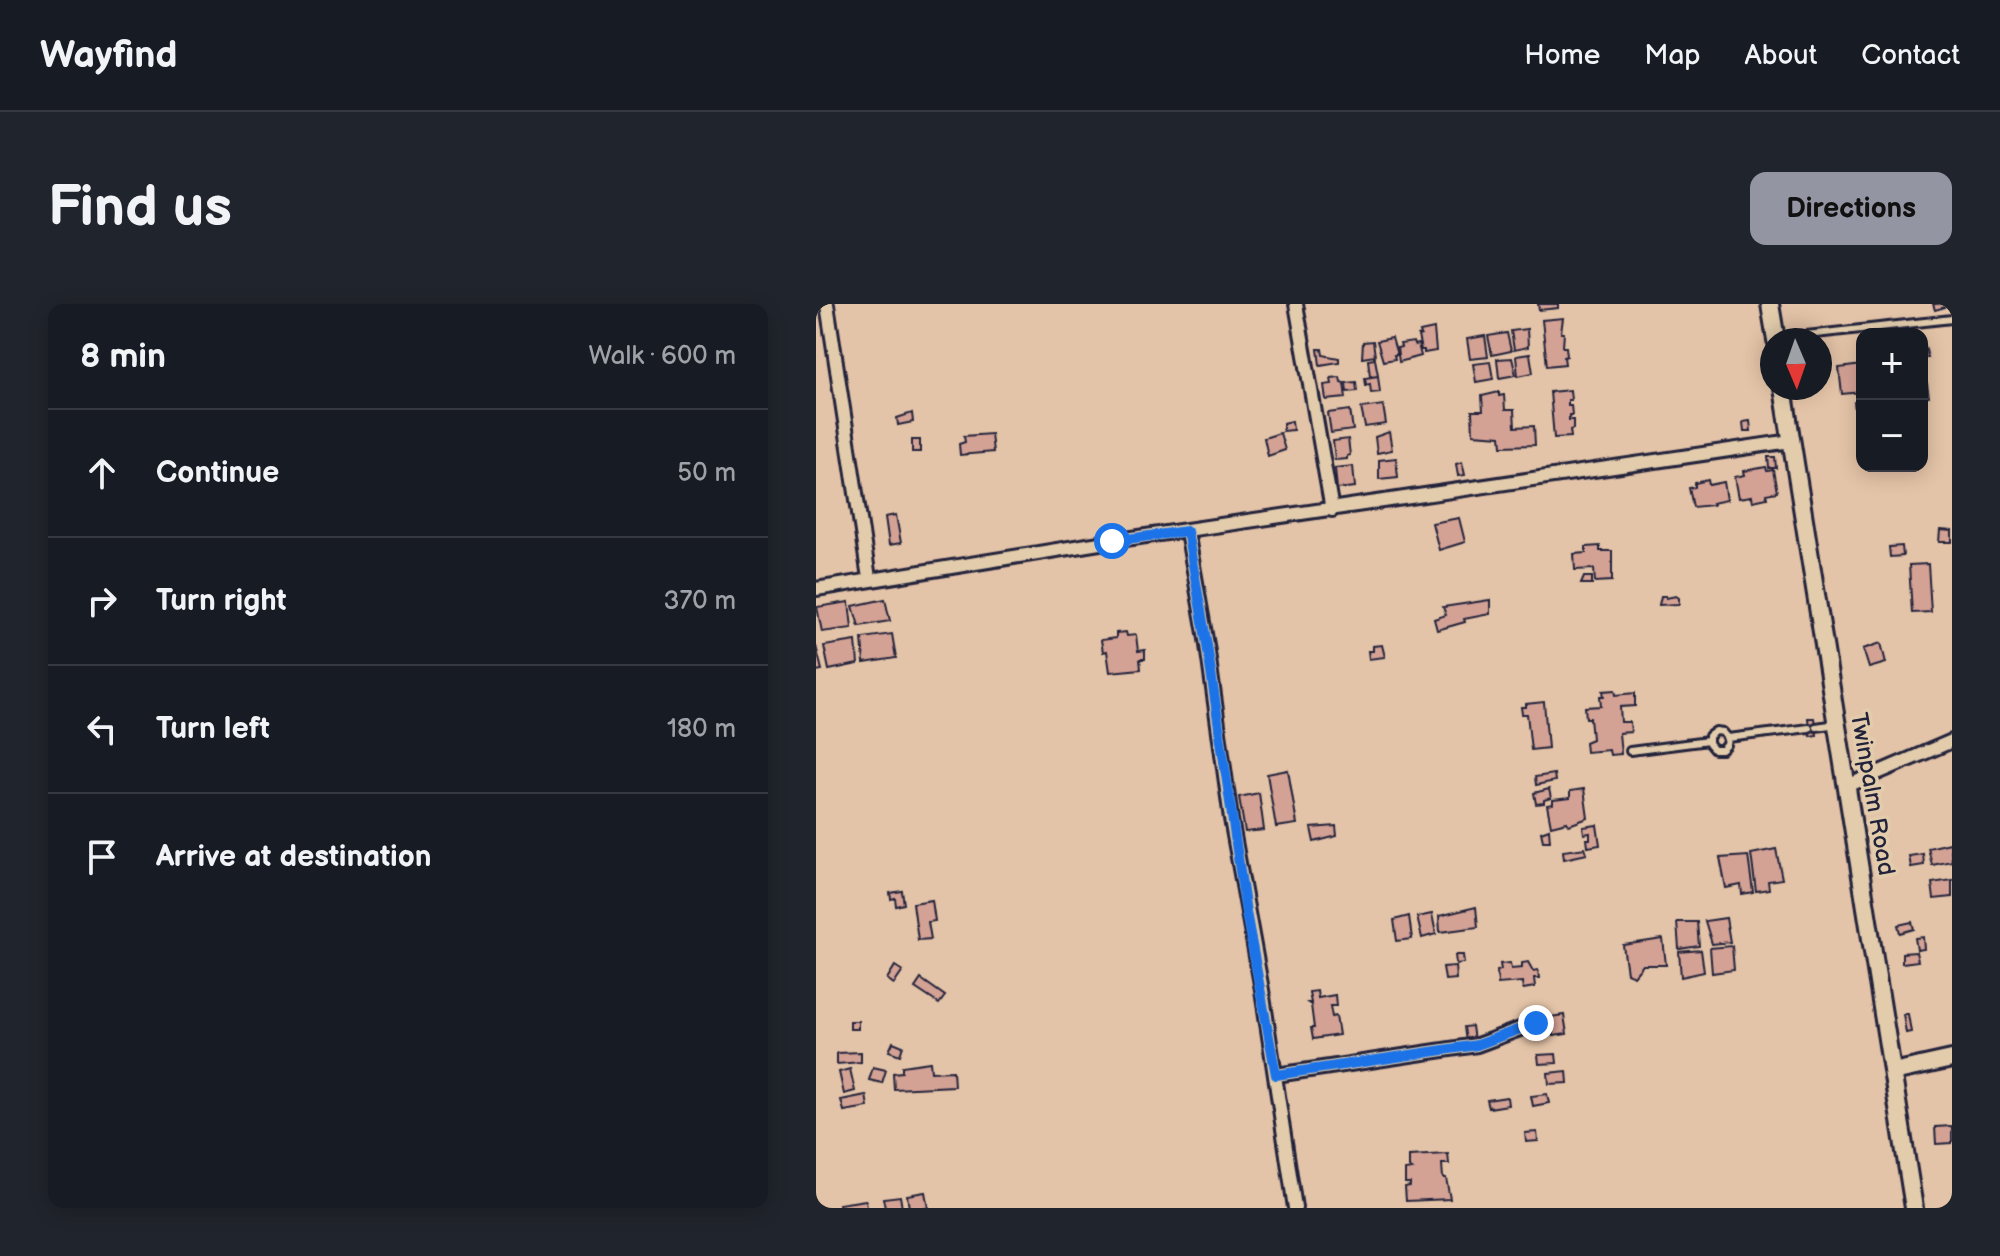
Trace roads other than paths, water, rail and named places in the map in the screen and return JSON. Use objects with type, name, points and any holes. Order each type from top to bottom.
[{"type":"main road","points":[[1770,304],[1774,328]]},
{"type":"main road","name":"Twinpalm Road","points":[[1785,400],[1914,1208]]},
{"type":"main road","points":[[1893,1072],[1952,1059]]},
{"type":"street","points":[[827,304],[869,578]]},
{"type":"street","points":[[1296,304],[1332,510]]},
{"type":"street","points":[[816,589],[869,578],[1791,441]]},
{"type":"street","points":[[1187,531],[1295,1208]]},
{"type":"street","points":[[1847,786],[1952,741]]},
{"type":"street","points":[[1276,1075],[1477,1045],[1536,1023]]},
{"type":"lane","points":[[1832,333],[1952,319]]},
{"type":"lane","points":[[1728,738],[1837,724]]},
{"type":"lane","points":[[1716,731],[1723,732],[1728,738],[1725,748],[1718,751],[1708,741],[1716,731]]},
{"type":"lane","points":[[1630,751],[1708,741]]}]
